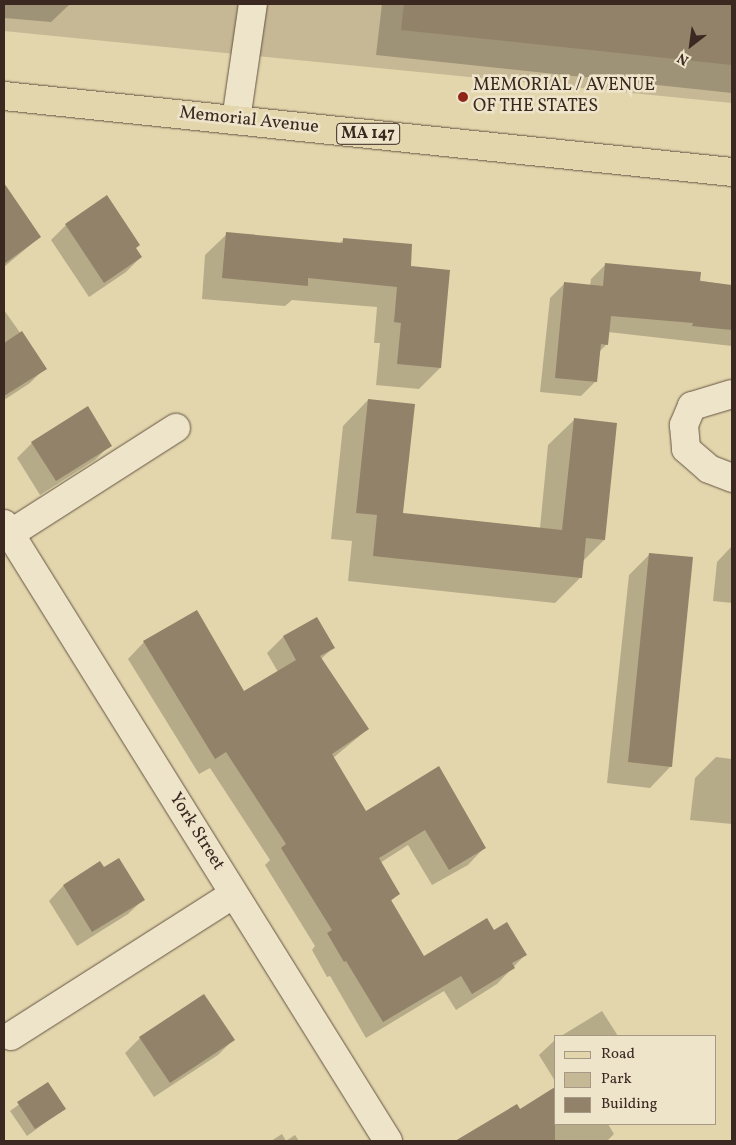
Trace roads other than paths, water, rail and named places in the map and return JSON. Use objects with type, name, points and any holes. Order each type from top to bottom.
[{"type":"main road","name":"Memorial Avenue","points":[[4,96],[732,172]]},
{"type":"street","points":[[236,120],[253,4]]},
{"type":"street","points":[[732,394],[692,406],[684,425],[686,449],[709,469],[732,478]]},
{"type":"street","points":[[7,529],[176,428]]},
{"type":"street","name":"York Street","points":[[7,529],[388,1141]]},
{"type":"street","points":[[12,1036],[234,894]]},
{"type":"place","name":"MEMORIAL / AVENUE OF THE STATES","points":[[463,97]]}]
